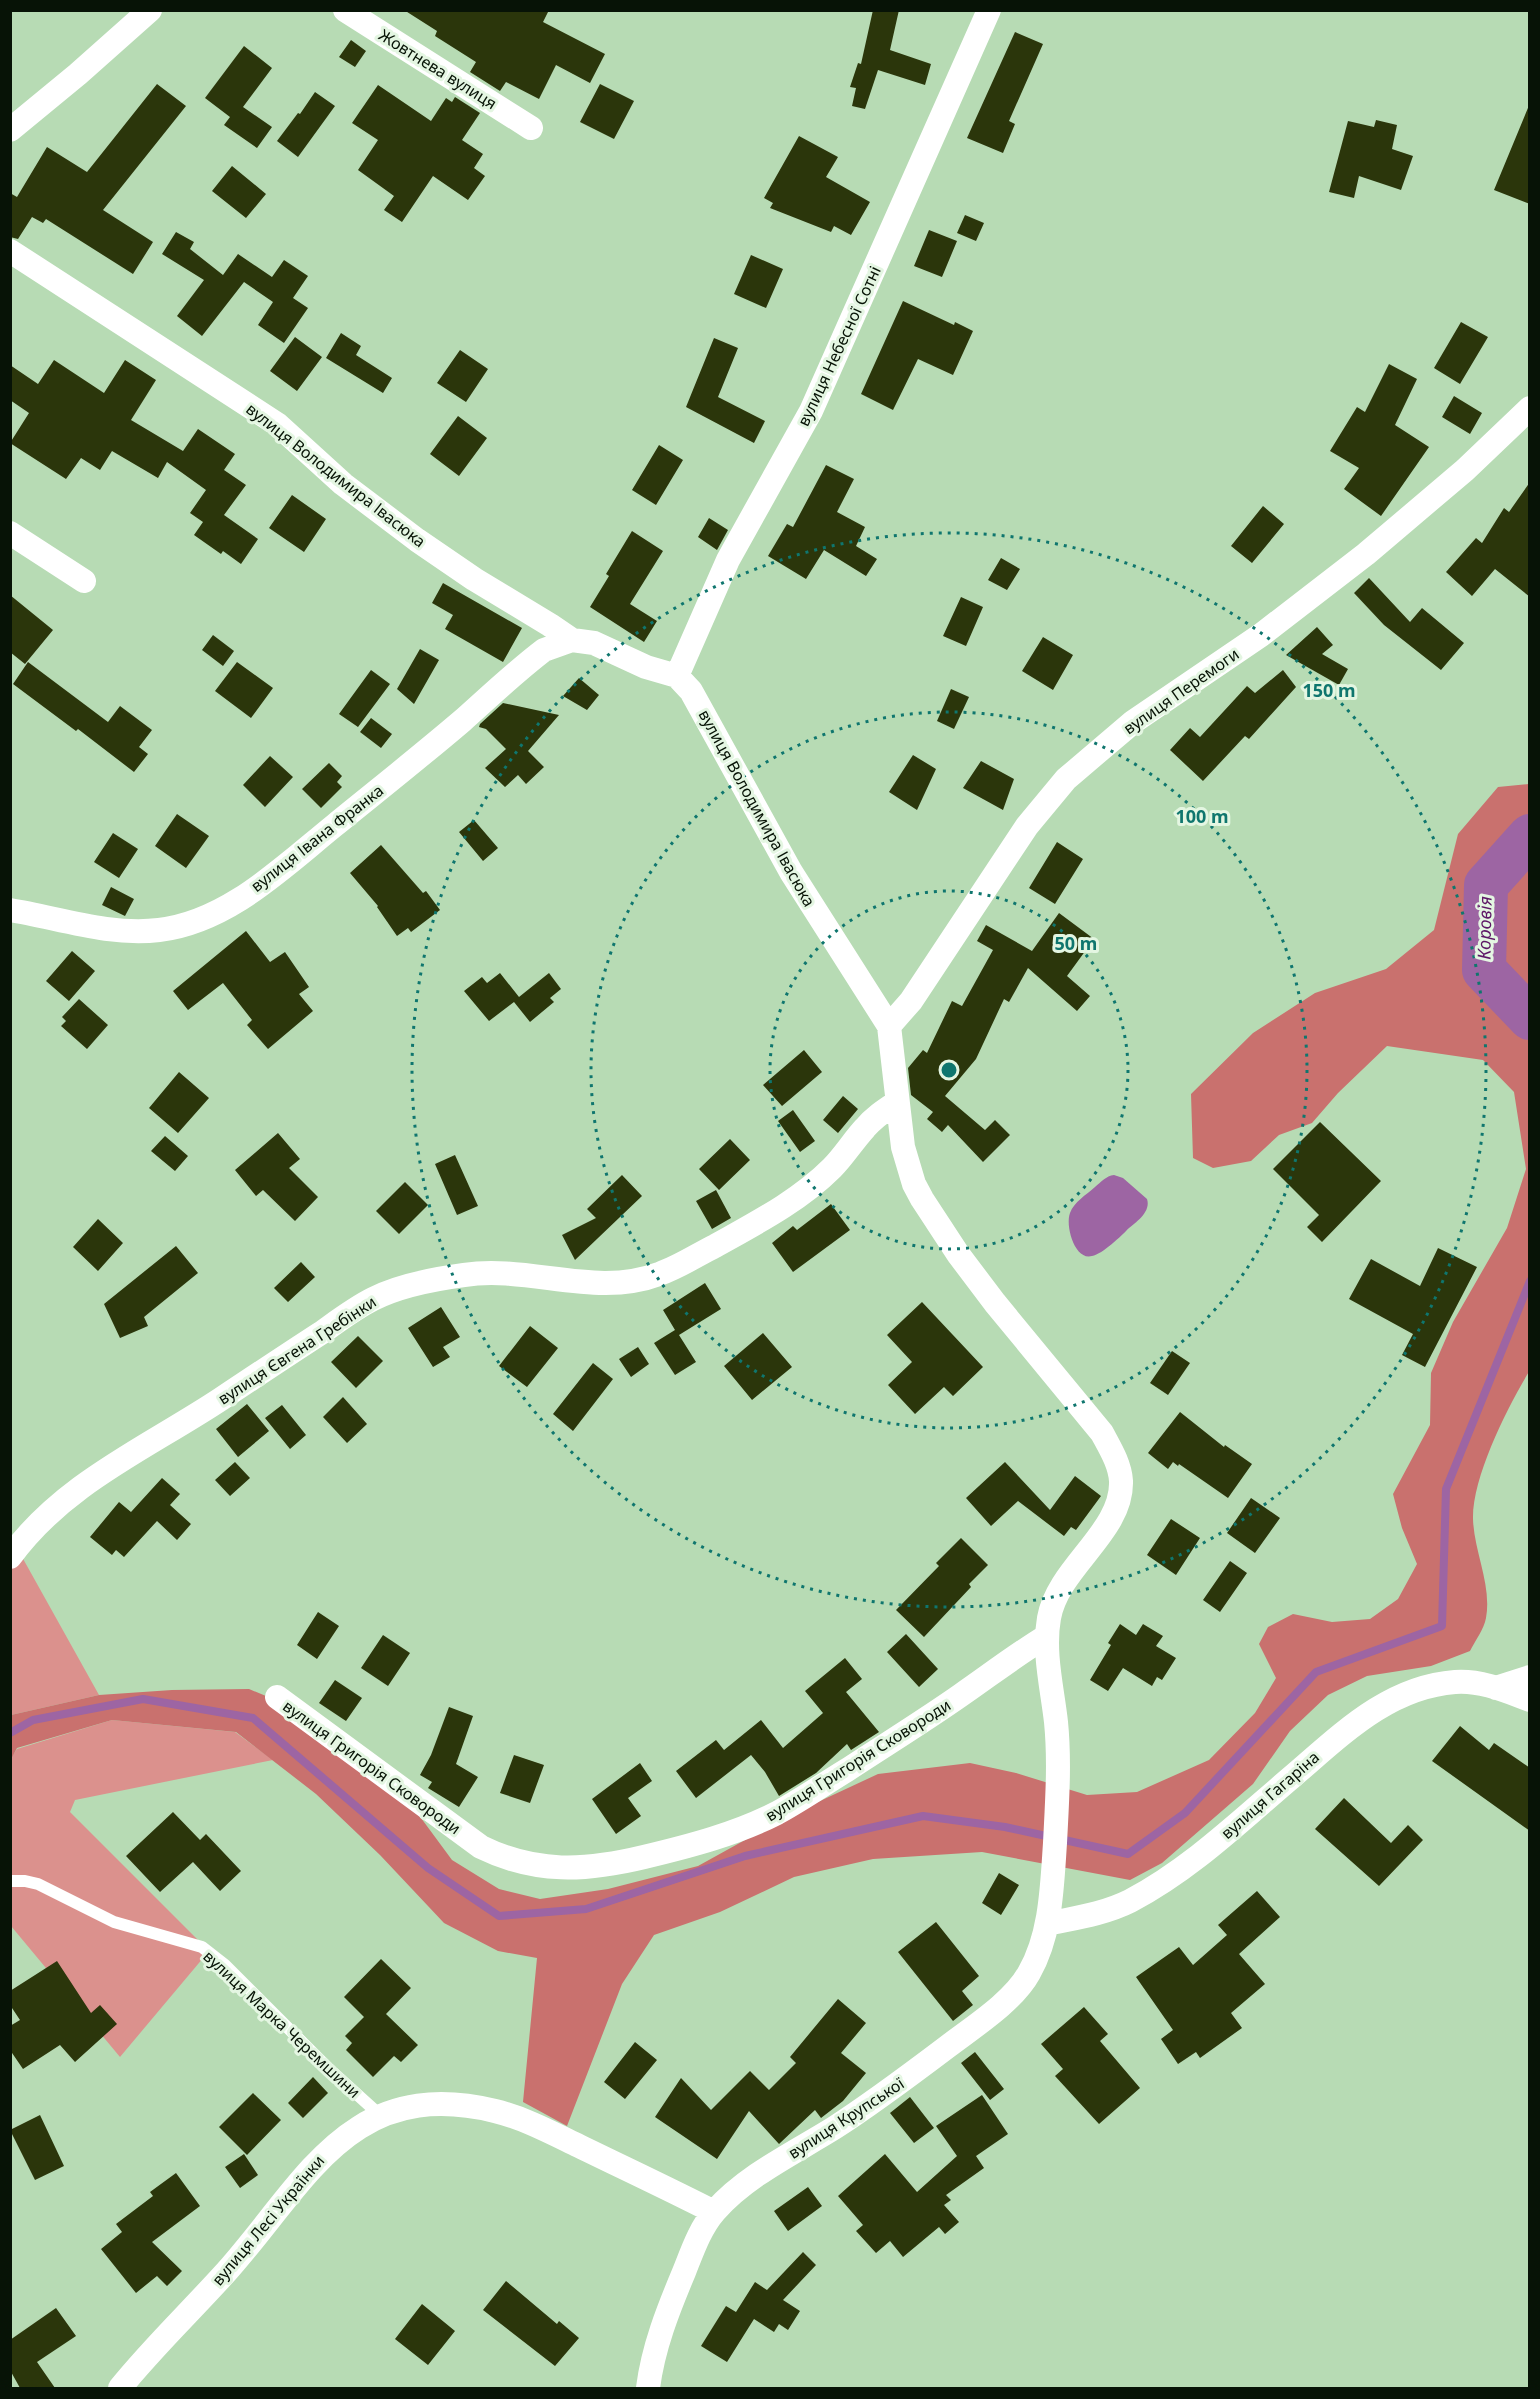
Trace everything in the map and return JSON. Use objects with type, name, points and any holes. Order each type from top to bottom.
[{"type":"street","points":[[10,130],[150,10]]},
{"type":"street","name":"Жовтнева вулиця","points":[[345,10],[531,128]]},
{"type":"street","name":"вулиця Небесної Сотні","points":[[677,676],[728,561],[811,411],[989,10]]},
{"type":"street","name":"вулиця Володимира Івасюка","points":[[10,251],[277,424],[343,484],[417,540],[474,579],[578,641],[600,645],[646,667],[677,676],[691,692],[810,904],[890,1026]]},
{"type":"street","name":"вулиця Перемоги","points":[[890,1026],[911,1001],[1027,826],[1066,779],[1134,722],[1261,635],[1366,554],[1465,470],[1530,408]]},
{"type":"street","points":[[10,533],[84,581]]},
{"type":"street","name":"вулиця Івана Франка","points":[[10,910],[94,927],[145,931],[191,924],[217,912],[272,876],[439,740],[535,657],[554,645],[578,641]]},
{"type":"street","points":[[890,1026],[897,1102],[906,1158],[914,1184],[958,1254],[1102,1433],[1118,1467],[1121,1482],[1119,1497],[1107,1524],[1057,1594],[1051,1607],[1047,1636]]},
{"type":"street","name":"вулиця Євгена Гребінки","points":[[10,1557],[46,1516],[91,1479],[203,1411],[372,1299],[416,1285],[476,1273],[510,1272],[610,1284],[647,1279],[663,1273],[732,1236],[800,1195],[832,1168],[864,1128],[897,1102]]},
{"type":"street","name":"вулиця Григорія Сковороди","points":[[277,1697],[481,1846],[498,1855],[530,1864],[580,1868],[623,1862],[686,1847],[737,1831],[777,1813],[959,1697],[1047,1636]]},
{"type":"street","name":"вулиця Крупської","points":[[648,2388],[650,2369],[661,2330],[693,2249],[714,2212],[732,2194],[758,2175],[895,2087],[1010,1996],[1028,1975],[1037,1957],[1047,1924],[1059,1767],[1047,1636]]},
{"type":"street","name":"вулиця Гагаріна","points":[[1496,1688],[1530,1677]]},
{"type":"street","name":"вулиця Гагаріна","points":[[1047,1924],[1101,1912],[1131,1900],[1153,1887],[1208,1849],[1360,1718],[1413,1690],[1437,1684],[1470,1682],[1530,1700]]},
{"type":"street","name":"вулиця Лесі Українки","points":[[120,2388],[228,2270],[318,2160],[350,2134],[381,2116],[432,2105],[496,2111],[535,2125],[714,2212]]},
{"type":"lane","name":"вулиця Марка Черемшини","points":[[10,1881],[38,1884],[114,1922],[202,1947],[225,1965],[329,2069],[381,2116]]},
{"type":"shaded area","points":[[1529,784],[1530,1370],[1493,1442],[1478,1483],[1474,1502],[1474,1531],[1487,1593],[1485,1622],[1470,1651],[1431,1666],[1367,1676],[1328,1695],[1290,1731],[1253,1784],[1162,1863],[1130,1880],[982,1852],[873,1859],[794,1877],[720,1912],[654,1935],[622,1984],[567,2126],[523,2102],[537,1958],[498,1951],[444,1923],[380,1855],[316,1794],[236,1732],[112,1720],[17,1748],[11,1759],[11,1715],[99,1695],[172,1690],[249,1689],[328,1722],[393,1780],[452,1860],[499,1889],[540,1899],[608,1889],[698,1866],[790,1815],[878,1774],[970,1763],[1016,1773],[1087,1795],[1137,1792],[1209,1760],[1255,1713],[1276,1678],[1259,1644],[1268,1627],[1293,1614],[1332,1622],[1370,1619],[1398,1599],[1417,1564],[1402,1528],[1393,1494],[1430,1425],[1431,1373],[1453,1322],[1507,1228],[1526,1169],[1514,1092],[1483,1060],[1387,1046],[1338,1093],[1312,1123],[1279,1135],[1251,1161],[1213,1168],[1193,1158],[1191,1094],[1253,1033],[1315,993],[1386,969],[1434,930],[1458,834],[1498,787]]},
{"type":"shaded area","points":[[1114,1175],[1123,1178],[1147,1199],[1147,1208],[1140,1219],[1106,1248],[1096,1255],[1086,1256],[1076,1248],[1070,1234],[1070,1213],[1074,1205],[1108,1177]]},
{"type":"shaded area","points":[[12,1539],[99,1695],[11,1715],[10,1541]]},
{"type":"shaded area","points":[[112,1720],[235,1732],[273,1760],[75,1800],[70,1812],[209,1951],[120,2057],[11,1926],[10,1759],[17,1749]]},
{"type":"building","points":[[404,10],[549,10],[543,22],[605,54],[590,83],[556,65],[539,99],[506,82],[500,91],[470,72],[476,62],[435,36],[437,31]]},
{"type":"building","points":[[873,10],[899,10],[890,50],[931,64],[925,85],[878,70],[865,109],[852,106],[856,88],[850,87],[858,63],[861,64]]},
{"type":"building","points":[[1015,32],[1043,44],[1009,121],[1015,124],[1003,153],[967,138]]},
{"type":"building","points":[[351,40],[366,51],[355,67],[339,57]]},
{"type":"building","points":[[244,46],[272,68],[243,107],[272,127],[257,148],[224,125],[230,117],[205,98]]},
{"type":"building","points":[[157,84],[186,106],[103,210],[153,242],[133,274],[46,219],[43,223],[32,217],[18,239],[10,237],[10,193],[17,197],[47,147],[87,172]]},
{"type":"building","points":[[600,84],[634,101],[614,139],[580,122]]},
{"type":"building","points":[[378,85],[431,121],[446,98],[452,102],[455,97],[480,113],[462,140],[483,154],[474,168],[485,176],[468,200],[433,176],[402,222],[384,210],[394,196],[358,170],[378,140],[352,123]]},
{"type":"building","points":[[315,92],[335,106],[298,157],[277,141]]},
{"type":"building","points":[[1530,103],[1530,204],[1494,190]]},
{"type":"building","points":[[1376,120],[1397,125],[1392,149],[1413,156],[1401,190],[1359,176],[1354,198],[1329,192],[1348,121],[1374,127]]},
{"type":"building","points":[[799,136],[838,157],[826,177],[870,202],[851,235],[834,226],[831,232],[770,208],[773,203],[764,198]]},
{"type":"building","points":[[232,166],[266,194],[246,218],[212,191]]},
{"type":"building","points":[[965,215],[984,223],[976,241],[957,233]]},
{"type":"building","points":[[929,230],[957,241],[942,277],[914,266]]},
{"type":"building","points":[[176,232],[194,242],[190,249],[223,275],[238,254],[272,277],[284,260],[308,276],[293,298],[308,308],[284,343],[258,325],[273,302],[244,282],[202,336],[177,316],[204,280],[162,254]]},
{"type":"building","points":[[751,255],[783,269],[766,308],[734,294]]},
{"type":"building","points":[[903,301],[954,325],[955,322],[973,331],[953,375],[918,359],[893,410],[861,394]]},
{"type":"building","points":[[1461,322],[1488,337],[1460,384],[1434,368]]},
{"type":"building","points":[[341,333],[361,346],[356,355],[392,378],[383,393],[326,358]]},
{"type":"building","points":[[295,337],[322,357],[297,391],[270,371]]},
{"type":"building","points":[[714,338],[738,348],[718,397],[765,421],[754,443],[686,407]]},
{"type":"building","points":[[460,350],[488,369],[466,402],[437,383]]},
{"type":"building","points":[[54,360],[104,393],[125,360],[156,380],[131,420],[183,451],[198,429],[235,454],[224,470],[246,485],[224,515],[258,539],[241,564],[223,551],[221,554],[194,535],[203,522],[190,513],[206,490],[167,462],[158,478],[112,451],[100,470],[81,458],[66,479],[10,443],[29,413],[10,400],[10,365],[38,384]]},
{"type":"building","points":[[1389,364],[1417,379],[1395,425],[1429,447],[1381,516],[1344,489],[1359,468],[1330,451],[1357,407],[1365,412]]},
{"type":"building","points":[[1454,396],[1482,413],[1470,434],[1442,417]]},
{"type":"building","points":[[458,416],[487,438],[459,476],[430,454]]},
{"type":"building","points":[[659,445],[683,460],[656,505],[632,490]]},
{"type":"building","points":[[826,465],[854,479],[837,512],[865,527],[856,546],[877,559],[866,576],[824,550],[806,579],[768,556],[787,524],[793,527]]},
{"type":"building","points":[[1530,482],[1530,597],[1495,569],[1472,596],[1446,572],[1476,538],[1482,543],[1504,508],[1509,512]]},
{"type":"building","points":[[292,495],[326,519],[304,552],[269,528]]},
{"type":"building","points":[[1263,506],[1284,524],[1252,563],[1231,546]]},
{"type":"building","points":[[709,518],[728,530],[717,550],[698,537]]},
{"type":"building","points":[[632,531],[663,551],[630,604],[657,621],[644,642],[590,607],[609,576],[606,574]]},
{"type":"building","points":[[1001,558],[1020,569],[1007,590],[988,580]]},
{"type":"building","points":[[1369,578],[1410,622],[1422,608],[1464,643],[1441,670],[1384,625],[1354,593]]},
{"type":"building","points":[[443,583],[522,628],[503,662],[445,629],[453,615],[432,603]]},
{"type":"building","points":[[10,595],[53,630],[25,664],[10,652]]},
{"type":"building","points":[[961,597],[983,607],[966,646],[943,636]]},
{"type":"building","points":[[1317,627],[1333,645],[1322,654],[1348,669],[1339,685],[1286,655]]},
{"type":"building","points":[[213,635],[234,651],[223,666],[202,650]]},
{"type":"building","points":[[1043,637],[1073,655],[1053,690],[1022,671]]},
{"type":"building","points":[[420,649],[439,660],[414,704],[397,689]]},
{"type":"building","points":[[28,662],[108,722],[120,706],[152,730],[139,747],[148,754],[134,772],[78,729],[76,731],[13,684]]},
{"type":"building","points":[[237,662],[273,688],[251,718],[215,691]]},
{"type":"building","points":[[371,670],[390,684],[358,727],[339,714]]},
{"type":"building","points":[[1283,670],[1296,687],[1249,739],[1245,736],[1203,781],[1170,750],[1190,728],[1200,737],[1247,686],[1255,693]]},
{"type":"building","points":[[579,678],[599,695],[587,710],[563,696]]},
{"type":"building","points":[[951,689],[969,697],[954,729],[937,721]]},
{"type":"building","points":[[503,703],[559,715],[528,751],[544,767],[526,784],[518,775],[505,787],[485,768],[506,749],[486,729],[479,727]]},
{"type":"building","points":[[371,718],[392,734],[381,748],[360,732]]},
{"type":"building","points":[[913,755],[936,769],[917,810],[889,792]]},
{"type":"building","points":[[270,756],[293,777],[265,807],[243,785]]},
{"type":"building","points":[[981,761],[1014,779],[1003,810],[963,788]]},
{"type":"building","points":[[329,763],[342,776],[337,782],[342,787],[321,808],[302,789]]},
{"type":"building","points":[[177,814],[209,836],[186,868],[155,846]]},
{"type":"building","points":[[474,820],[498,848],[483,861],[459,832]]},
{"type":"building","points":[[113,833],[138,849],[119,878],[94,862]]},
{"type":"building","points":[[1057,842],[1083,859],[1055,904],[1029,888]]},
{"type":"building","points":[[381,845],[423,893],[426,891],[440,910],[411,932],[408,928],[397,936],[378,906],[350,873]]},
{"type":"building","points":[[111,887],[134,899],[125,916],[102,905]]},
{"type":"building","points":[[1059,913],[1094,939],[1067,976],[1090,996],[1077,1011],[1028,968],[1009,1002],[1004,999],[976,1059],[945,1096],[985,1130],[995,1120],[1010,1135],[983,1162],[948,1125],[942,1132],[927,1119],[933,1112],[911,1095],[908,1068],[923,1050],[927,1053],[952,1001],[962,1006],[993,950],[977,941],[986,925],[1032,951]]},
{"type":"building","points":[[246,931],[270,962],[285,952],[309,987],[299,994],[313,1011],[268,1049],[247,1025],[252,1020],[223,983],[188,1010],[173,991]]},
{"type":"building","points":[[72,951],[95,971],[69,1001],[46,981]]},
{"type":"building","points":[[500,973],[519,997],[549,973],[561,989],[550,998],[554,1002],[530,1022],[514,1002],[489,1021],[464,991],[482,977],[487,983]]},
{"type":"building","points":[[79,999],[108,1025],[87,1049],[61,1026],[66,1021],[62,1017]]},
{"type":"building","points":[[804,1050],[822,1072],[782,1106],[763,1085]]},
{"type":"building","points":[[179,1072],[209,1098],[178,1133],[149,1108]]},
{"type":"building","points":[[843,1096],[858,1109],[838,1133],[823,1120]]},
{"type":"building","points":[[793,1110],[815,1141],[800,1152],[778,1121]]},
{"type":"building","points":[[1320,1122],[1381,1181],[1322,1242],[1307,1227],[1319,1215],[1273,1169]]},
{"type":"building","points":[[278,1133],[300,1159],[289,1168],[318,1197],[295,1221],[263,1190],[256,1196],[235,1170]]},
{"type":"building","points":[[165,1136],[188,1156],[175,1171],[151,1151]]},
{"type":"building","points":[[730,1139],[750,1160],[719,1190],[699,1169]]},
{"type":"building","points":[[455,1155],[478,1206],[457,1215],[435,1164]]},
{"type":"building","points":[[622,1175],[642,1196],[575,1260],[562,1235],[596,1218],[587,1209]]},
{"type":"building","points":[[405,1182],[428,1205],[399,1234],[376,1211]]},
{"type":"building","points":[[716,1190],[731,1218],[712,1229],[696,1201]]},
{"type":"building","points":[[831,1204],[850,1230],[793,1272],[772,1243],[793,1226],[797,1230]]},
{"type":"building","points":[[98,1219],[123,1243],[98,1271],[73,1247]]},
{"type":"building","points":[[176,1246],[198,1273],[144,1317],[148,1326],[120,1338],[104,1304]]},
{"type":"building","points":[[1438,1248],[1477,1267],[1425,1367],[1402,1355],[1413,1334],[1349,1299],[1371,1259],[1420,1286]]},
{"type":"building","points":[[301,1262],[315,1277],[288,1302],[274,1288]]},
{"type":"building","points":[[705,1283],[721,1309],[679,1335],[696,1362],[675,1375],[654,1343],[675,1330],[663,1310]]},
{"type":"building","points":[[922,1302],[983,1367],[953,1396],[944,1387],[915,1414],[888,1385],[912,1362],[887,1335]]},
{"type":"building","points":[[441,1307],[460,1337],[443,1347],[450,1357],[433,1367],[408,1328]]},
{"type":"building","points":[[530,1326],[558,1348],[527,1387],[499,1366]]},
{"type":"building","points":[[763,1333],[792,1367],[752,1400],[724,1366]]},
{"type":"building","points":[[358,1336],[383,1361],[356,1388],[331,1362]]},
{"type":"building","points":[[638,1347],[649,1364],[631,1377],[619,1359]]},
{"type":"building","points":[[1172,1351],[1190,1363],[1168,1395],[1150,1383]]},
{"type":"building","points":[[593,1363],[613,1379],[573,1431],[553,1414]]},
{"type":"building","points":[[343,1397],[367,1424],[347,1443],[323,1417]]},
{"type":"building","points":[[247,1404],[269,1431],[238,1457],[216,1429]]},
{"type":"building","points":[[282,1405],[306,1435],[290,1449],[265,1418]]},
{"type":"building","points":[[1180,1412],[1224,1447],[1225,1445],[1252,1464],[1228,1498],[1179,1464],[1178,1466],[1173,1462],[1168,1469],[1148,1453]]},
{"type":"building","points":[[235,1462],[250,1478],[230,1496],[215,1480]]},
{"type":"building","points":[[1005,1462],[1050,1510],[1075,1476],[1101,1496],[1076,1530],[1071,1527],[1064,1536],[1018,1501],[991,1526],[966,1498]]},
{"type":"building","points":[[162,1478],[180,1494],[170,1505],[191,1524],[177,1540],[157,1521],[124,1557],[116,1550],[112,1555],[90,1537],[119,1502],[131,1512]]},
{"type":"building","points":[[1251,1498],[1280,1518],[1255,1553],[1227,1533]]},
{"type":"building","points":[[1171,1519],[1200,1538],[1176,1575],[1147,1555]]},
{"type":"building","points":[[961,1538],[988,1565],[969,1584],[971,1587],[924,1637],[896,1610],[939,1566],[936,1563]]},
{"type":"building","points":[[1230,1561],[1247,1573],[1220,1612],[1203,1600]]},
{"type":"building","points":[[318,1612],[339,1626],[317,1659],[297,1645]]},
{"type":"building","points":[[1120,1624],[1136,1635],[1143,1624],[1163,1636],[1156,1646],[1176,1658],[1162,1680],[1157,1677],[1152,1686],[1123,1668],[1108,1691],[1090,1680],[1111,1645],[1108,1643]]},
{"type":"building","points":[[906,1634],[938,1669],[919,1687],[887,1652]]},
{"type":"building","points":[[383,1635],[410,1653],[388,1686],[361,1668]]},
{"type":"building","points":[[845,1658],[862,1679],[846,1692],[879,1732],[851,1750],[847,1744],[816,1773],[779,1796],[765,1772],[751,1755],[696,1798],[676,1771],[716,1740],[724,1750],[761,1720],[783,1748],[823,1713],[805,1691]]},
{"type":"building","points":[[335,1680],[362,1698],[346,1721],[319,1703]]},
{"type":"building","points":[[449,1707],[473,1716],[456,1764],[478,1777],[459,1807],[428,1788],[432,1782],[420,1775],[431,1755]]},
{"type":"building","points":[[1460,1726],[1489,1750],[1494,1743],[1530,1768],[1530,1831],[1432,1761]]},
{"type":"building","points":[[514,1755],[544,1765],[530,1803],[500,1793]]},
{"type":"building","points":[[640,1763],[652,1781],[628,1798],[641,1816],[616,1834],[592,1799]]},
{"type":"building","points":[[1344,1798],[1391,1843],[1408,1825],[1423,1840],[1379,1886],[1315,1829]]},
{"type":"building","points":[[173,1812],[200,1840],[206,1834],[241,1871],[220,1891],[193,1862],[160,1892],[126,1856]]},
{"type":"building","points":[[999,1873],[1019,1885],[1001,1915],[982,1903]]},
{"type":"building","points":[[1257,1891],[1280,1917],[1239,1954],[1265,1984],[1231,2013],[1242,2028],[1200,2058],[1196,2052],[1178,2064],[1161,2039],[1173,2030],[1136,1977],[1179,1947],[1193,1965],[1227,1935],[1218,1925]]},
{"type":"building","points":[[936,1922],[979,1976],[962,1991],[973,2005],[953,2021],[898,1952]]},
{"type":"building","points":[[381,1959],[411,1988],[386,2014],[418,2045],[401,2062],[394,2056],[373,2077],[346,2050],[352,2043],[345,2036],[364,2017],[344,1997]]},
{"type":"building","points":[[57,1961],[91,2013],[100,2005],[117,2024],[75,2062],[60,2045],[23,2069],[10,2050],[10,2026],[20,2020],[10,2005],[10,1991]]},
{"type":"building","points":[[838,1999],[866,2023],[841,2053],[866,2073],[843,2101],[821,2118],[815,2110],[779,2144],[749,2111],[717,2159],[655,2117],[681,2078],[711,2110],[750,2071],[769,2090],[796,2063],[790,2057]]},
{"type":"building","points":[[1084,2007],[1108,2034],[1100,2041],[1140,2088],[1099,2124],[1055,2076],[1063,2069],[1041,2044]]},
{"type":"building","points":[[635,2042],[657,2060],[625,2099],[604,2082]]},
{"type":"building","points":[[975,2052],[1004,2089],[990,2100],[961,2063]]},
{"type":"building","points":[[313,2077],[328,2093],[303,2118],[288,2103]]},
{"type":"building","points":[[253,2093],[281,2120],[247,2155],[219,2127]]},
{"type":"building","points":[[982,2095],[1008,2134],[976,2156],[984,2168],[946,2195],[951,2200],[944,2205],[959,2222],[945,2234],[939,2227],[903,2257],[890,2241],[876,2253],[856,2231],[863,2225],[838,2196],[885,2154],[917,2192],[957,2156],[936,2126]]},
{"type":"building","points":[[910,2097],[934,2128],[914,2143],[890,2113]]},
{"type":"building","points":[[40,2115],[64,2166],[35,2180],[10,2130]]},
{"type":"building","points":[[244,2154],[258,2175],[240,2188],[225,2167]]},
{"type":"building","points":[[176,2173],[200,2206],[152,2242],[182,2271],[167,2286],[157,2276],[136,2293],[101,2249],[122,2232],[116,2224],[153,2196],[150,2192]]},
{"type":"building","points":[[808,2187],[822,2206],[788,2231],[774,2211]]},
{"type":"building","points":[[803,2252],[816,2265],[783,2300],[800,2311],[788,2330],[779,2324],[774,2332],[754,2319],[727,2362],[701,2346],[726,2306],[736,2312],[755,2282],[767,2290]]},
{"type":"building","points":[[506,2281],[557,2324],[559,2321],[579,2338],[555,2366],[483,2310]]},
{"type":"building","points":[[422,2304],[455,2331],[428,2365],[395,2339]]},
{"type":"building","points":[[56,2308],[76,2336],[37,2362],[55,2388],[20,2388],[10,2370],[10,2340]]},
{"type":"waterway","name":"Коровія","points":[[1530,836],[1486,885],[1484,970],[1530,1018]]},
{"type":"waterway","points":[[10,1733],[33,1720],[143,1699],[253,1718],[428,1868],[499,1916],[586,1909],[745,1856],[923,1816],[1005,1827],[1128,1854],[1185,1813],[1316,1672],[1442,1626],[1446,1489],[1530,1281]]}]
